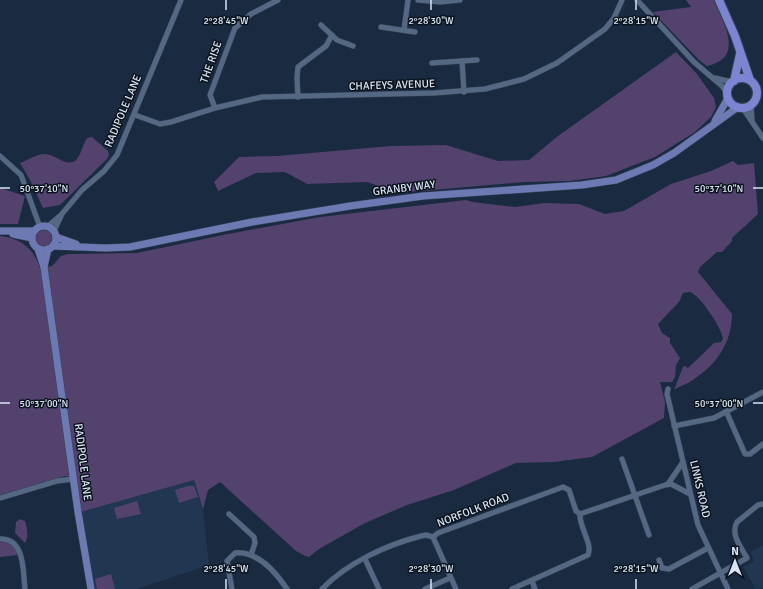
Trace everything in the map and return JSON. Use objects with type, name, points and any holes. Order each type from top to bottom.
[{"type":"highway","points":[[719,0],[735,36],[740,54],[756,85],[756,96],[752,103]]},
{"type":"highway","points":[[740,54],[733,81],[728,87],[728,96],[733,104],[740,107],[763,101]]},
{"type":"highway","points":[[733,81],[740,78],[756,85]]},
{"type":"main road","name":"GRANBY WAY","points":[[713,125],[728,96]]},
{"type":"main road","name":"GRANBY WAY","points":[[38,249],[130,246],[259,220],[423,196],[598,183],[616,180],[653,165],[674,153],[740,107]]},
{"type":"main road","points":[[0,231],[38,231]]},
{"type":"main road","name":"GRANBY WAY","points":[[38,231],[55,234],[85,247]]},
{"type":"main road","name":"RADIPOLE LANE","points":[[38,231],[34,244],[38,249],[44,267],[73,479],[91,589]]},
{"type":"main road","name":"RADIPOLE LANE","points":[[44,267],[55,234]]},
{"type":"street","name":"RADIPOLE LANE","points":[[38,231],[62,215],[82,190],[104,171],[117,155],[135,115],[181,0]]},
{"type":"street","name":"THE RISE","points":[[215,108],[210,95],[235,28],[251,14],[278,0]]},
{"type":"street","points":[[404,30],[408,0]]},
{"type":"street","points":[[418,0],[440,2],[460,0]]},
{"type":"street","name":"CHAFEYS AVENUE","points":[[135,115],[160,124],[215,108],[262,97],[464,92],[485,89],[524,79],[557,63],[605,29],[614,18],[622,0]]},
{"type":"street","points":[[637,0],[694,62],[712,77],[728,96]]},
{"type":"street","points":[[321,25],[337,40],[352,46]]},
{"type":"street","points":[[381,27],[415,32]]},
{"type":"street","points":[[298,97],[296,78],[298,66],[326,46],[332,35]]},
{"type":"street","points":[[432,63],[477,60]]},
{"type":"street","points":[[462,61],[464,92]]},
{"type":"street","points":[[712,77],[733,81]]},
{"type":"street","points":[[752,103],[753,121]]},
{"type":"street","points":[[740,107],[753,121],[763,138]]},
{"type":"street","points":[[0,156],[21,175],[38,231]]},
{"type":"street","name":"RADIPOLE LANE","points":[[55,234],[62,215]]},
{"type":"street","name":"LINKS ROAD","points":[[668,389],[674,426],[698,525],[728,589]]},
{"type":"street","points":[[674,426],[714,418],[763,392]]},
{"type":"street","points":[[726,411],[745,454],[750,454],[763,444]]},
{"type":"street","points":[[622,459],[649,535]]},
{"type":"street","points":[[668,484],[683,462]]},
{"type":"street","points":[[0,498],[57,481],[73,479]]},
{"type":"street","points":[[512,589],[588,555],[589,548],[580,522],[580,514],[668,484],[674,485],[690,494]]},
{"type":"street","name":"NORFOLK ROAD","points":[[322,589],[338,575],[394,544],[426,535],[433,538],[438,533],[563,487],[568,490],[576,511],[580,514]]},
{"type":"street","points":[[692,589],[747,558],[735,535],[735,526],[737,522],[758,505],[763,504]]},
{"type":"street","points":[[229,514],[254,538],[255,543],[251,555]]},
{"type":"street","points":[[0,538],[11,540],[17,547],[21,557],[26,589]]},
{"type":"street","points":[[433,538],[456,589]]},
{"type":"street","points":[[658,560],[662,568],[669,569],[708,548]]},
{"type":"street","points":[[232,589],[227,561],[235,553],[242,552],[251,555],[268,566],[287,589]]},
{"type":"street","points":[[365,559],[379,589]]},
{"type":"street","points":[[425,589],[450,578]]},
{"type":"street","points":[[532,581],[535,589]]},
{"type":"shaded area","points":[[686,0],[714,0],[726,29],[729,48],[726,56],[719,62],[707,66],[699,60],[653,12],[691,7]]},
{"type":"shaded area","points":[[676,52],[697,74],[714,98],[716,107],[711,117],[695,132],[655,157],[606,176],[570,181],[525,182],[397,193],[367,182],[307,184],[285,172],[256,173],[218,191],[214,182],[239,157],[277,156],[391,146],[446,145],[498,161],[529,160],[558,136]]},
{"type":"shaded area","points":[[92,137],[108,151],[109,155],[107,159],[60,205],[43,208],[20,163],[42,154],[50,155],[66,162],[73,162],[78,158],[87,138]]},
{"type":"shaded area","points":[[733,161],[738,165],[754,163],[758,214],[732,238],[732,241],[722,252],[717,252],[700,267],[698,272],[732,314],[726,344],[709,367],[691,381],[674,390],[683,367],[685,366],[688,368],[714,343],[721,342],[723,339],[719,327],[699,299],[690,292],[683,293],[679,302],[658,324],[662,333],[670,338],[670,343],[680,358],[676,365],[675,377],[672,382],[660,382],[665,402],[664,418],[592,457],[554,462],[516,463],[454,490],[407,505],[365,523],[319,549],[309,557],[296,551],[220,482],[208,490],[203,509],[194,480],[81,512],[76,478],[65,476],[0,495],[0,236],[14,239],[26,246],[34,255],[40,268],[52,266],[61,256],[68,254],[137,253],[320,217],[466,200],[515,207],[545,203],[579,204],[605,214],[624,211],[671,184],[711,171]]},
{"type":"shaded area","points":[[0,188],[25,196],[18,224],[0,224]]},
{"type":"shaded area","points":[[44,230],[50,232],[52,238],[50,244],[44,246],[38,244],[36,238],[38,232]]},
{"type":"shaded area","points":[[194,480],[203,509],[209,565],[137,589],[95,589],[81,512]]},
{"type":"shaded area","points":[[188,486],[194,486],[198,497],[179,503],[175,490]]},
{"type":"shaded area","points":[[137,501],[141,514],[117,519],[114,508]]},
{"type":"shaded area","points":[[20,519],[25,521],[27,535],[25,543],[15,533],[16,522]]},
{"type":"shaded area","points":[[0,540],[4,540],[15,547],[18,555],[0,557]]},
{"type":"shaded area","points":[[763,545],[763,588],[756,589],[743,567],[754,561],[750,552]]},
{"type":"shaded area","points":[[111,574],[115,589],[97,589],[95,579]]}]
